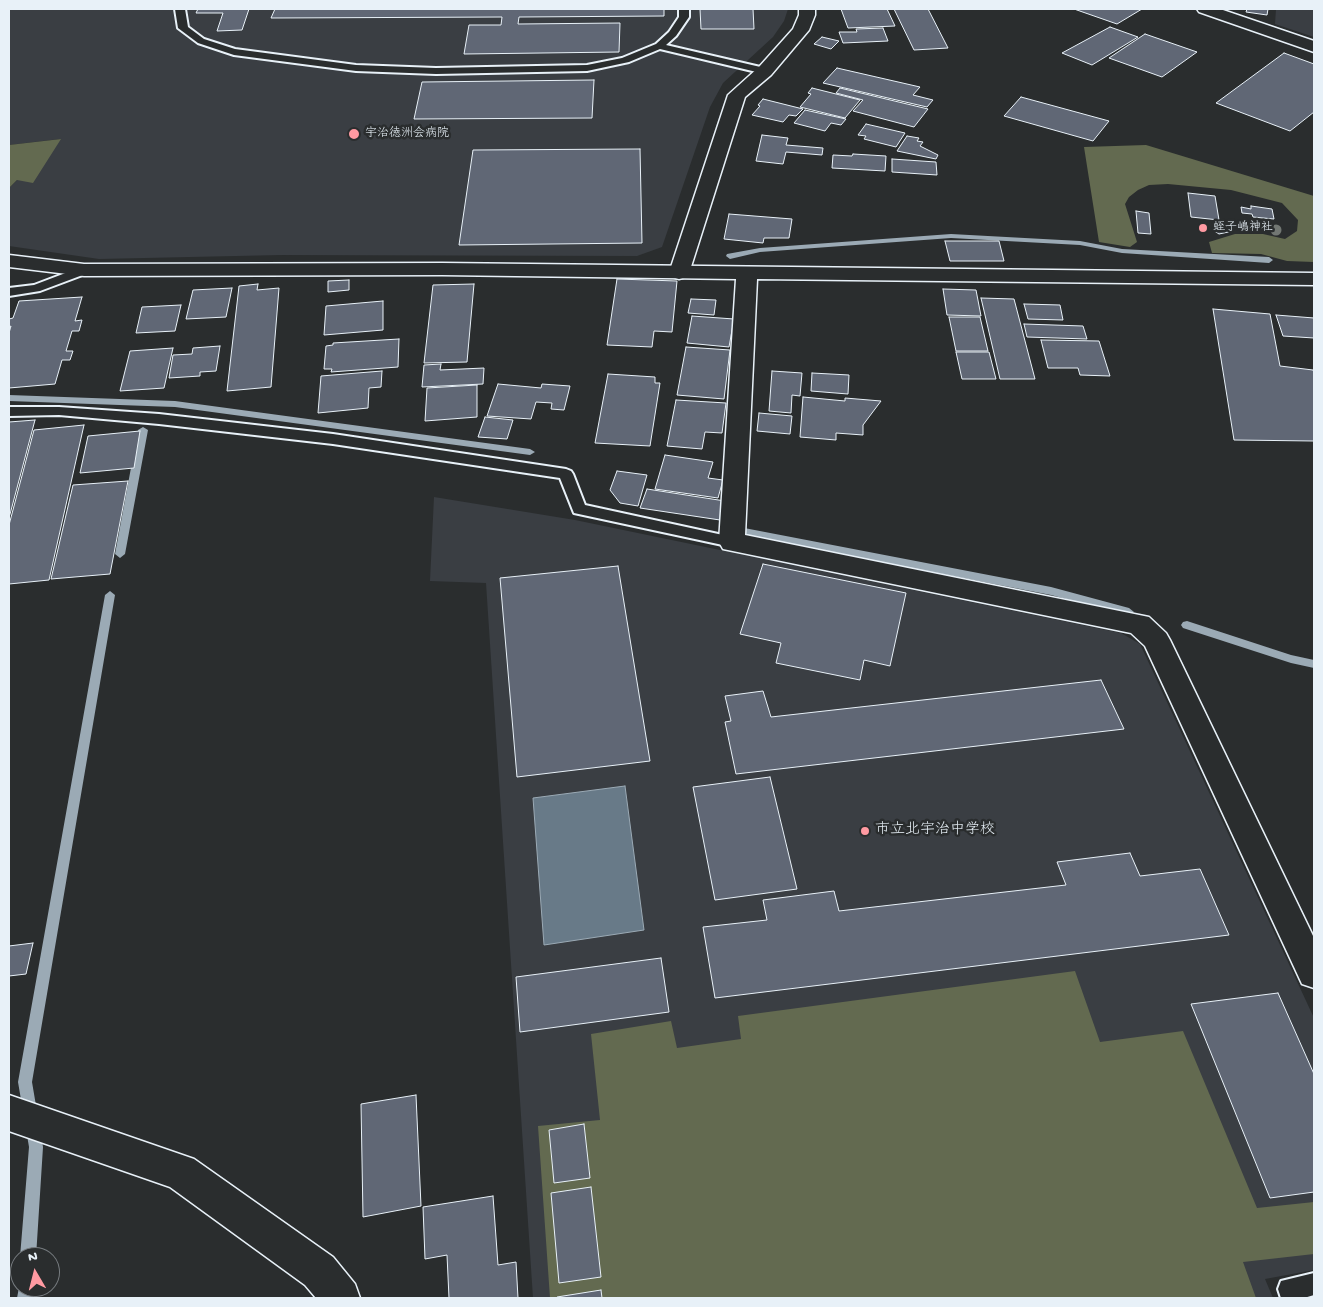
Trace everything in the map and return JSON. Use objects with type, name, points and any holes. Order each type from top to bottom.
[{"type":"street","points":[[679,273],[737,95],[765,71],[801,30],[807,16],[807,9]]},
{"type":"street","points":[[1205,9],[1313,44]]},
{"type":"street","points":[[9,260],[84,270],[442,269],[1314,279]]},
{"type":"street","points":[[746,273],[732,542],[1139,624],[1156,640],[1314,973]]},
{"type":"street","points":[[19,1116],[181,1172],[319,1271],[341,1298]]},
{"type":"lane","points":[[180,9],[183,28],[201,41],[234,52],[356,68],[436,71],[587,68],[625,60],[659,46],[673,34],[684,17],[684,9]]},
{"type":"lane","points":[[659,46],[765,71]]},
{"type":"lane","points":[[9,292],[36,288],[84,270]]},
{"type":"lane","points":[[9,412],[59,411],[169,420],[333,439],[566,474],[579,509],[732,542]]},
{"type":"lane","points":[[1293,1298],[1289,1289],[1314,1284]]},
{"type":"shaded area","name":"宇治徳洲会病院","points":[[9,9],[788,9],[784,21],[773,37],[723,83],[710,107],[662,247],[637,256],[281,255],[99,259],[9,246],[9,188],[60,139],[9,145]]},
{"type":"shaded area","points":[[1276,9],[1314,9],[1314,37],[1275,24]]},
{"type":"shaded area","name":"市立北宇治中学校","points":[[434,497],[575,520],[1121,633],[1140,644],[1314,1018],[1314,1270],[1265,1279],[1273,1298],[533,1298],[486,583],[430,581]]},
{"type":"green space","points":[[61,139],[33,183],[17,180],[9,188],[9,145]]},
{"type":"green space","points":[[1146,145],[1314,196],[1314,262],[1287,261],[1261,254],[1212,253],[1209,242],[1235,234],[1263,234],[1285,239],[1297,231],[1298,220],[1282,203],[1231,190],[1168,184],[1149,185],[1138,190],[1129,197],[1125,204],[1137,242],[1130,247],[1099,242],[1084,147]]},
{"type":"green space","points":[[1075,971],[1100,1042],[1183,1031],[1257,1208],[1314,1202],[1314,1254],[1243,1262],[1256,1298],[550,1298],[538,1126],[600,1120],[591,1034],[671,1021],[677,1048],[741,1039],[738,1016]]},
{"type":"water","points":[[625,786],[644,930],[544,945],[533,798]]},
{"type":"building","points":[[198,9],[249,9],[242,30],[217,31],[223,13],[196,13]]},
{"type":"building","points":[[275,9],[664,9],[664,16],[519,17],[518,24],[620,23],[619,52],[464,54],[469,25],[501,25],[502,17],[271,18]]},
{"type":"building","points":[[700,9],[753,9],[754,29],[701,29]]},
{"type":"building","points":[[841,9],[887,9],[895,26],[848,28]]},
{"type":"building","points":[[894,9],[928,9],[948,48],[914,50]]},
{"type":"building","points":[[1074,9],[1142,9],[1117,24]]},
{"type":"building","points":[[1247,9],[1268,9],[1267,15],[1246,12]]},
{"type":"building","points":[[1110,27],[1138,37],[1092,65],[1062,53]]},
{"type":"building","points":[[883,28],[888,41],[843,43],[839,32],[857,32],[856,29]]},
{"type":"building","points":[[1145,34],[1197,52],[1162,77],[1109,58]]},
{"type":"building","points":[[822,37],[839,41],[831,49],[814,44]]},
{"type":"building","points":[[1284,53],[1314,64],[1314,112],[1290,131],[1216,103]]},
{"type":"building","points":[[837,68],[920,87],[913,95],[933,100],[927,107],[823,83]]},
{"type":"building","points":[[594,80],[592,118],[414,119],[422,82]]},
{"type":"building","points":[[812,88],[860,100],[845,118],[800,107],[811,94],[808,93]]},
{"type":"building","points":[[840,88],[928,109],[914,127],[853,111],[863,100],[836,93]]},
{"type":"building","points":[[1021,97],[1109,121],[1093,141],[1004,116]]},
{"type":"building","points":[[763,99],[803,109],[796,116],[789,115],[783,122],[752,115]]},
{"type":"building","points":[[805,110],[846,119],[841,125],[831,123],[825,131],[794,123]]},
{"type":"building","points":[[866,124],[905,133],[896,147],[864,139],[866,136],[858,135]]},
{"type":"building","points":[[762,135],[788,138],[786,145],[823,148],[822,155],[786,152],[783,164],[756,161]]},
{"type":"building","points":[[907,136],[919,138],[917,141],[923,142],[920,146],[938,155],[936,159],[897,151]]},
{"type":"building","points":[[640,149],[642,243],[459,245],[473,150]]},
{"type":"building","points":[[853,154],[886,156],[885,171],[832,168],[833,155],[852,156]]},
{"type":"building","points":[[892,159],[936,162],[937,175],[892,172]]},
{"type":"building","points":[[1188,193],[1215,196],[1219,220],[1191,217]]},
{"type":"building","points":[[1251,206],[1272,209],[1274,219],[1253,217],[1252,214],[1242,213],[1241,207],[1251,209]]},
{"type":"building","points":[[1136,211],[1149,213],[1151,234],[1138,233]]},
{"type":"building","points":[[729,214],[792,219],[789,238],[764,238],[763,243],[724,239]]},
{"type":"building","points":[[1228,226],[1233,231],[1219,234],[1213,230]]},
{"type":"building","points":[[945,241],[999,241],[1004,261],[950,261]]},
{"type":"building","points":[[617,279],[677,281],[672,332],[654,331],[652,347],[607,345]]},
{"type":"building","points":[[349,280],[349,290],[328,292],[328,281]]},
{"type":"building","points":[[258,284],[257,290],[279,288],[271,387],[227,391],[239,286]]},
{"type":"building","points":[[474,284],[467,362],[424,363],[433,285]]},
{"type":"building","points":[[232,288],[226,317],[186,319],[193,290]]},
{"type":"building","points":[[943,289],[976,290],[981,316],[947,315]]},
{"type":"building","points":[[82,297],[75,321],[82,320],[79,331],[72,331],[66,351],[73,351],[70,360],[62,360],[55,384],[9,388],[9,333],[11,326],[9,327],[9,319],[13,318],[19,301]]},
{"type":"building","points":[[981,298],[1014,299],[1035,379],[1000,379]]},
{"type":"building","points":[[691,299],[716,300],[714,315],[688,313]]},
{"type":"building","points":[[383,301],[383,330],[324,335],[326,306]]},
{"type":"building","points":[[1024,304],[1060,305],[1063,320],[1028,319]]},
{"type":"building","points":[[181,305],[175,331],[136,333],[142,307]]},
{"type":"building","points":[[1213,309],[1270,314],[1280,366],[1313,370],[1314,441],[1234,440]]},
{"type":"building","points":[[1276,315],[1314,318],[1314,338],[1283,336]]},
{"type":"building","points":[[692,316],[734,319],[729,347],[687,343]]},
{"type":"building","points":[[949,317],[980,317],[988,351],[956,351]]},
{"type":"building","points":[[1024,324],[1083,326],[1087,339],[1027,337]]},
{"type":"building","points":[[399,339],[398,367],[331,372],[332,369],[324,369],[326,346],[333,345],[333,343]]},
{"type":"building","points":[[1041,340],[1099,341],[1110,376],[1080,375],[1078,368],[1048,368]]},
{"type":"building","points":[[220,346],[216,371],[200,372],[200,376],[169,378],[173,355],[192,354],[193,348]]},
{"type":"building","points":[[686,347],[730,350],[724,399],[677,395]]},
{"type":"building","points":[[173,348],[164,388],[120,391],[130,351]]},
{"type":"building","points":[[956,352],[989,352],[996,379],[962,379]]},
{"type":"building","points":[[441,364],[440,370],[484,368],[483,384],[422,387],[424,365]]},
{"type":"building","points":[[382,371],[381,387],[369,388],[368,408],[318,413],[321,376]]},
{"type":"building","points":[[772,371],[802,373],[800,396],[792,395],[791,413],[769,411]]},
{"type":"building","points":[[812,373],[849,375],[848,394],[811,391]]},
{"type":"building","points":[[608,374],[655,377],[655,383],[660,383],[650,446],[595,443]]},
{"type":"building","points":[[498,384],[541,388],[542,384],[570,386],[564,410],[551,409],[552,403],[536,402],[531,419],[487,416]]},
{"type":"building","points":[[477,385],[477,417],[425,421],[427,388]]},
{"type":"building","points":[[803,397],[845,401],[845,398],[881,401],[863,425],[863,435],[836,433],[836,440],[800,437]]},
{"type":"building","points":[[676,400],[726,403],[722,433],[705,432],[702,449],[667,446]]},
{"type":"building","points":[[759,413],[792,416],[790,434],[757,431]]},
{"type":"building","points":[[485,417],[513,420],[507,439],[478,437]]},
{"type":"building","points":[[35,420],[9,518],[9,422]]},
{"type":"building","points":[[84,425],[49,580],[9,584],[9,525],[34,430]]},
{"type":"building","points":[[140,431],[134,468],[80,473],[88,436]]},
{"type":"building","points":[[665,455],[713,462],[708,478],[723,480],[718,498],[655,489]]},
{"type":"building","points":[[617,471],[647,475],[638,506],[620,503],[610,490]]},
{"type":"building","points":[[128,481],[110,574],[51,579],[73,485]]},
{"type":"building","points":[[647,489],[725,501],[720,520],[640,508]]},
{"type":"building","points":[[763,564],[906,593],[890,666],[864,660],[860,680],[776,663],[781,643],[740,634]]},
{"type":"building","points":[[618,566],[650,761],[517,777],[500,578]]},
{"type":"building","points":[[1101,680],[1124,729],[736,774],[725,722],[731,721],[725,696],[763,691],[771,717]]},
{"type":"building","points":[[770,777],[797,889],[715,900],[693,787]]},
{"type":"building","points":[[1130,853],[1140,876],[1200,869],[1229,935],[715,998],[703,927],[767,920],[763,900],[834,891],[839,911],[1066,885],[1057,862]]},
{"type":"building","points":[[33,943],[26,974],[9,976],[9,946]]},
{"type":"building","points":[[661,958],[669,1012],[520,1032],[516,977]]},
{"type":"building","points":[[1278,993],[1314,1074],[1314,1192],[1270,1198],[1191,1004]]},
{"type":"building","points":[[416,1095],[421,1206],[363,1217],[361,1104]]},
{"type":"building","points":[[584,1124],[590,1178],[554,1183],[549,1130]]},
{"type":"building","points":[[591,1187],[601,1277],[559,1283],[551,1193]]},
{"type":"building","points":[[493,1196],[498,1265],[516,1262],[518,1298],[449,1298],[447,1255],[425,1259],[423,1207]]},
{"type":"building","points":[[601,1290],[602,1298],[557,1298],[557,1297]]},
{"type":"waterway","points":[[730,256],[760,250],[951,236],[1080,243],[1122,251],[1269,260]]},
{"type":"waterway","points":[[9,398],[175,404],[530,452]]},
{"type":"waterway","points":[[120,554],[143,430]]},
{"type":"waterway","points":[[739,531],[1051,591],[1129,612]]},
{"type":"waterway","points":[[29,1247],[36,1147],[25,1082],[110,595]]},
{"type":"waterway","points":[[1187,625],[1291,659],[1314,664]]},
{"type":"place","name":"宇治徳洲会病院","points":[[354,134]]},
{"type":"place","name":"蛭子嶋神社","points":[[1203,228]]},
{"type":"place","name":"市立北宇治中学校","points":[[865,831]]}]
